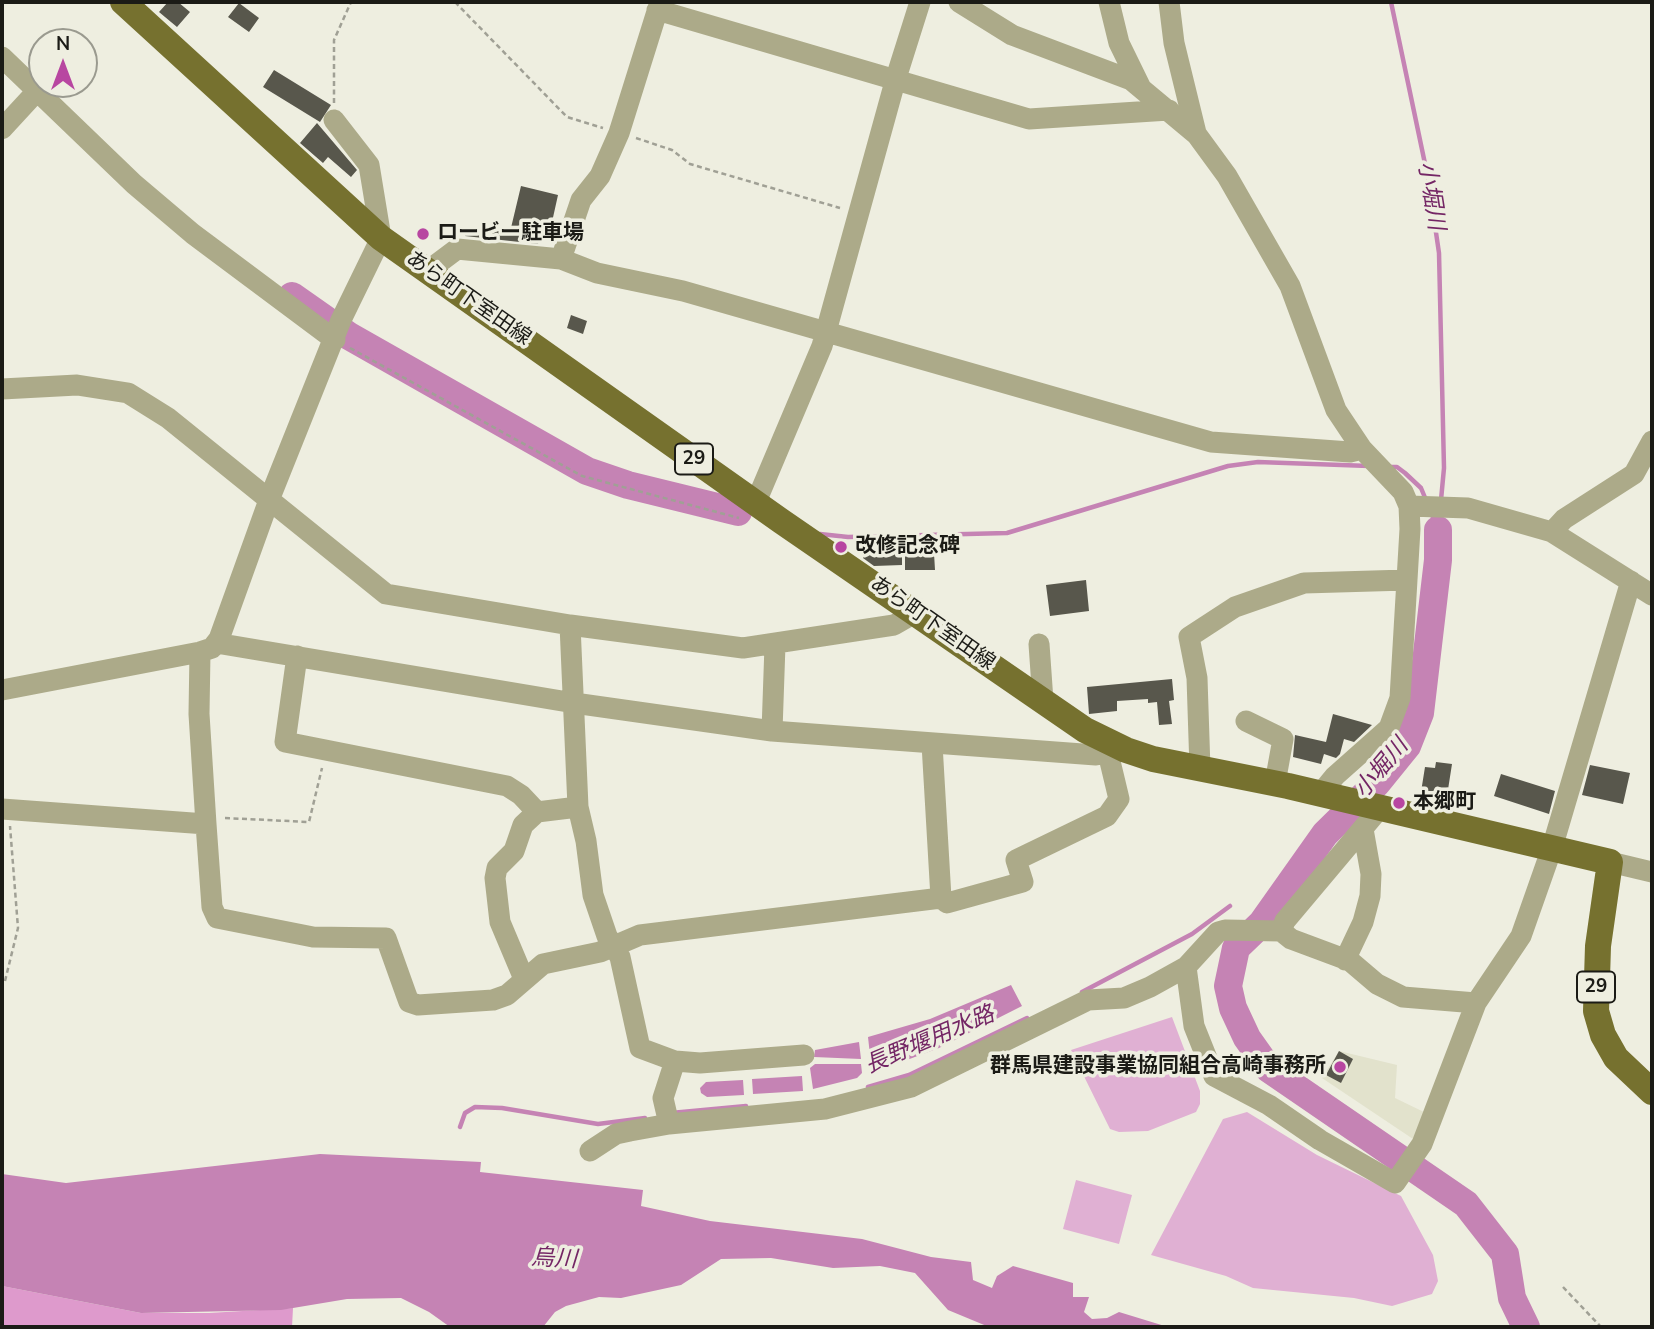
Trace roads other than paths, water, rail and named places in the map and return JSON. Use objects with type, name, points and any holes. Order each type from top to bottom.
[{"type":"main road","name":"あら町下室田線","points":[[123,2],[381,237],[753,512],[915,613],[1117,752],[1326,794],[1372,814],[1552,848],[1611,862]]},
{"type":"main road","name":"29","points":[[1611,862],[1598,946],[1596,1011],[1603,1035],[1616,1058],[1652,1093]]},
{"type":"street","points":[[753,512],[826,331],[895,78],[920,2]]},
{"type":"street","points":[[958,2],[1012,35],[1131,80],[1197,135],[1227,176],[1290,286],[1336,410],[1368,454],[1389,473],[1404,492],[1412,507],[1403,682],[1395,715],[1379,739],[1335,776],[1326,794]]},
{"type":"street","points":[[1108,2],[1119,43],[1141,88]]},
{"type":"street","points":[[1169,2],[1182,81],[1197,135]]},
{"type":"street","points":[[561,259],[581,201],[600,176],[619,133],[659,6],[1029,119],[1169,110]]},
{"type":"street","points":[[5,66],[28,84]]},
{"type":"street","points":[[2,129],[31,98]]},
{"type":"street","points":[[44,98],[134,184],[193,234],[338,331]]},
{"type":"street","points":[[2,690],[208,647],[297,656],[574,703],[772,731],[932,744],[1117,752],[1119,799],[1107,816],[1016,860],[1023,882],[947,903],[941,898],[640,935],[614,946],[542,964],[508,995],[493,1000],[418,1005],[409,1002],[386,938],[313,937],[217,918],[212,907],[199,714],[208,647],[224,629],[268,500],[338,331],[381,237],[369,164],[334,120]]},
{"type":"street","points":[[432,274],[437,264],[457,249],[561,259],[597,273],[650,282],[1211,442],[1368,454]]},
{"type":"street","points":[[2,389],[77,385],[128,393],[168,418],[386,594],[569,625],[724,647],[775,645],[894,625],[915,613]]},
{"type":"street","points":[[1552,532],[1564,519],[1634,474],[1652,441]]},
{"type":"street","points":[[1412,507],[1468,508],[1552,532],[1652,595]]},
{"type":"street","points":[[1200,769],[1197,678],[1189,637],[1235,607],[1304,583],[1407,580]]},
{"type":"street","points":[[1186,967],[1194,1026],[1214,1076],[1269,1105],[1320,1140],[1395,1183],[1422,1144],[1476,1003],[1521,936],[1552,848],[1631,581]]},
{"type":"street","points":[[569,625],[574,703],[572,737],[578,807],[586,841],[593,895],[627,983],[640,1048],[674,1061],[700,1063],[804,1055]]},
{"type":"street","points":[[1039,644],[1043,701]]},
{"type":"street","points":[[772,731],[775,645]]},
{"type":"street","points":[[297,656],[285,742],[507,786],[521,795],[537,812]]},
{"type":"street","points":[[1246,721],[1283,739],[1275,783]]},
{"type":"street","points":[[932,744],[941,898]]},
{"type":"street","points":[[524,979],[500,922],[495,878],[497,868],[514,851],[523,825],[537,812],[578,807]]},
{"type":"street","points":[[5,809],[205,821]]},
{"type":"street","points":[[1278,930],[1372,814]]},
{"type":"street","points":[[1345,960],[1363,922],[1370,896],[1372,814]]},
{"type":"street","points":[[1611,862],[1651,867]]},
{"type":"street","points":[[590,1151],[616,1134],[667,1113],[825,1110],[911,1087],[1088,1000],[1125,998],[1186,967],[1218,932],[1225,930],[1278,930],[1291,939],[1345,960],[1377,984],[1403,997],[1476,1003]]},
{"type":"street","points":[[667,1113],[674,1061]]},
{"type":"water","points":[[1011,985],[1022,1006],[939,1048],[872,1073],[868,1037],[930,1019]]},
{"type":"water","points":[[859,1042],[861,1059],[814,1057],[815,1050]]},
{"type":"water","points":[[815,1064],[861,1064],[862,1073],[857,1078],[813,1089],[810,1068]]},
{"type":"water","points":[[802,1076],[803,1091],[753,1094],[752,1079]]},
{"type":"water","points":[[743,1080],[744,1095],[707,1097],[701,1093],[700,1088],[706,1082]]},
{"type":"water","name":"烏川","points":[[320,1154],[481,1162],[480,1172],[643,1190],[641,1206],[710,1221],[862,1239],[931,1257],[971,1262],[973,1280],[992,1288],[997,1276],[1013,1266],[1073,1283],[1073,1297],[1089,1297],[1084,1312],[1092,1319],[1107,1318],[1119,1312],[1168,1327],[989,1327],[948,1310],[915,1273],[880,1266],[833,1268],[771,1258],[721,1259],[681,1285],[621,1298],[599,1297],[566,1306],[555,1312],[543,1327],[450,1327],[429,1312],[401,1298],[347,1299],[281,1310],[141,1313],[2,1286],[2,1174],[66,1183]]},
{"type":"waterway","name":"小堀川","points":[[1391,2],[1428,178],[1439,253],[1444,468],[1441,500]]},
{"type":"waterway","points":[[292,296],[349,336],[587,471],[628,485],[738,512]]},
{"type":"waterway","points":[[820,534],[848,537],[1007,533],[1228,466],[1258,462],[1369,466]]},
{"type":"waterway","points":[[1388,467],[1397,467],[1405,473],[1421,488],[1426,500]]},
{"type":"waterway","name":"小堀川","points":[[1432,515],[1438,530]]},
{"type":"waterway","name":"小堀川","points":[[1438,530],[1438,560],[1420,713],[1407,746],[1377,783],[1325,834],[1262,923],[1236,948],[1228,986],[1233,1008],[1247,1038],[1269,1069],[1466,1204],[1505,1254],[1512,1298],[1526,1327]]},
{"type":"waterway","name":"長野堰用水路","points":[[1082,992],[1192,934],[1230,906]]},
{"type":"waterway","name":"長野堰用水路","points":[[868,1087],[909,1075],[1027,1018]]},
{"type":"waterway","name":"長野堰用水路","points":[[671,1113],[746,1106]]},
{"type":"waterway","name":"長野堰用水路","points":[[460,1127],[465,1113],[475,1107],[502,1108],[598,1124],[645,1118]]},
{"type":"place","name":"ロービー駐車場","points":[[423,234]]},
{"type":"place","name":"改修記念碑","points":[[841,547]]},
{"type":"place","name":"本郷町","points":[[1399,803]]},
{"type":"place","name":"群馬県建設事業協同組合高崎事務所","points":[[1340,1067]]}]
